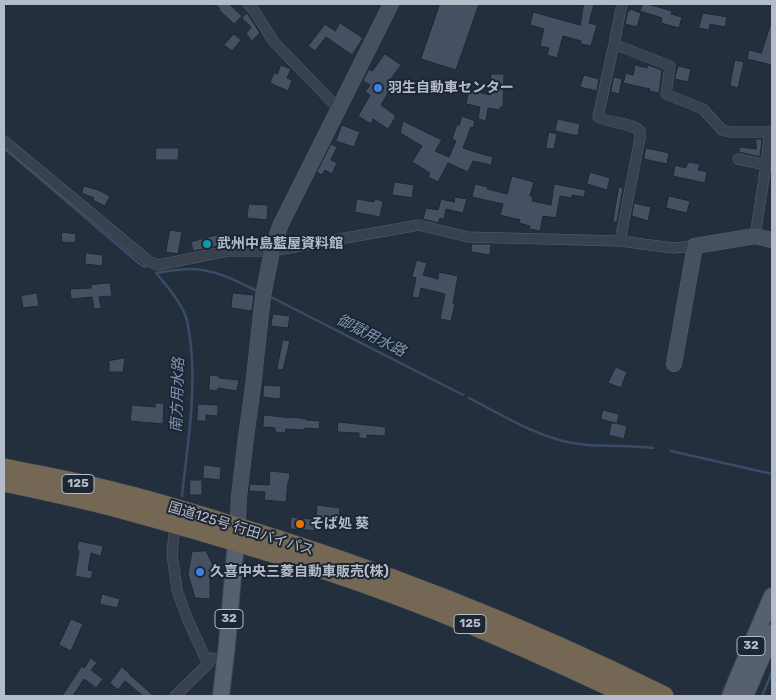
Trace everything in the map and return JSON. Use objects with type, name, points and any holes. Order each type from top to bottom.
[{"type":"highway","name":"国道125号 行田バイパス","points":[[4,468],[118,492],[237,534],[304,563],[428,607],[530,649],[630,696]]},
{"type":"highway","name":"国道125号 行田バイパス","points":[[4,482],[116,507],[176,524],[237,534],[356,566],[472,610],[534,636],[664,696]]},
{"type":"main road","name":"32","points":[[221,696],[237,534]]},
{"type":"main road","name":"32","points":[[730,696],[772,596]]},
{"type":"main road","name":"32","points":[[745,696],[772,632]]},
{"type":"street","points":[[248,4],[274,42],[338,108]]},
{"type":"street","points":[[237,534],[244,447],[263,296],[272,251],[280,226],[391,4]]},
{"type":"street","points":[[620,240],[640,131],[637,128],[606,121],[598,117],[622,4]]},
{"type":"street","points":[[614,44],[670,66],[666,94],[703,109],[722,130],[730,132],[772,133]]},
{"type":"street","points":[[755,236],[769,137],[772,133]]},
{"type":"street","points":[[4,141],[150,262],[158,265],[228,251],[272,251],[419,225],[468,237],[620,240],[673,248],[755,236],[772,240]]},
{"type":"street","points":[[738,159],[766,165]]},
{"type":"street","points":[[674,364],[695,246]]},
{"type":"street","points":[[175,696],[210,661],[187,618],[177,590],[172,554],[176,524]]},
{"type":"building","points":[[215,4],[229,4],[242,16],[234,24]]},
{"type":"building","points":[[440,4],[479,4],[456,70],[421,59]]},
{"type":"building","points":[[584,4],[594,4],[589,23],[597,25],[591,46],[563,36],[557,58],[547,55],[549,48],[540,46],[544,29],[530,25],[533,12],[580,25]]},
{"type":"building","points":[[643,4],[672,11],[671,14],[682,17],[679,28],[661,23],[662,18],[640,11]]},
{"type":"building","points":[[628,10],[641,13],[637,27],[625,24]]},
{"type":"building","points":[[247,13],[260,33],[252,41],[246,34],[251,27],[242,18]]},
{"type":"building","points":[[703,13],[727,17],[725,27],[710,24],[709,30],[699,28]]},
{"type":"building","points":[[340,23],[363,38],[352,55],[326,37],[315,51],[308,46],[325,24],[335,31]]},
{"type":"building","points":[[771,24],[772,65],[747,59],[749,50],[761,53]]},
{"type":"building","points":[[234,34],[241,40],[232,51],[224,45]]},
{"type":"building","points":[[385,54],[401,65],[389,81],[393,84],[381,105],[395,115],[388,129],[373,119],[371,124],[358,116],[370,95],[365,92],[370,85],[363,81],[369,69],[372,71]]},
{"type":"building","points":[[735,60],[744,62],[738,88],[730,86]]},
{"type":"building","points":[[281,65],[291,69],[287,78],[292,80],[288,91],[270,83],[274,73],[277,74]]},
{"type":"building","points":[[635,65],[647,68],[648,65],[662,70],[659,93],[623,83],[626,73],[633,75]]},
{"type":"building","points":[[678,66],[691,69],[688,82],[675,79]]},
{"type":"building","points":[[491,74],[504,74],[503,107],[500,107],[500,110],[488,108],[486,121],[478,119],[480,107],[466,104],[469,90],[490,95]]},
{"type":"building","points":[[584,75],[599,79],[597,91],[580,87]]},
{"type":"building","points":[[614,77],[622,79],[619,94],[611,92]]},
{"type":"building","points":[[462,116],[475,121],[463,148],[493,157],[491,165],[473,161],[468,172],[448,163],[438,182],[428,177],[430,173],[412,162],[422,146],[400,133],[403,121],[442,140],[435,151],[449,157],[456,141],[452,139]]},
{"type":"building","points":[[558,119],[580,124],[578,136],[555,131]]},
{"type":"building","points":[[342,125],[360,132],[354,147],[336,141]]},
{"type":"building","points":[[549,132],[557,134],[554,149],[546,148]]},
{"type":"building","points":[[756,139],[762,139],[760,157],[739,152],[740,147],[756,149]]},
{"type":"building","points":[[331,144],[337,147],[331,160],[337,163],[332,174],[325,170],[322,175],[317,172]]},
{"type":"building","points":[[156,148],[179,148],[178,160],[156,160]]},
{"type":"building","points":[[646,148],[669,153],[667,164],[644,159]]},
{"type":"building","points":[[689,162],[700,164],[698,170],[707,172],[705,183],[673,176],[675,165],[685,168]]},
{"type":"building","points":[[590,172],[610,178],[607,190],[587,184]]},
{"type":"building","points":[[512,176],[534,182],[530,196],[533,196],[532,201],[551,205],[554,184],[586,190],[584,197],[560,196],[556,218],[543,216],[540,231],[529,229],[530,226],[519,223],[520,220],[500,215],[503,204],[472,197],[475,184],[507,194]]},
{"type":"building","points":[[395,182],[414,185],[412,198],[392,195]]},
{"type":"building","points":[[84,186],[110,196],[105,206],[93,200],[94,198],[82,193]]},
{"type":"building","points":[[619,187],[623,188],[617,222],[613,222]]},
{"type":"building","points":[[669,196],[690,201],[687,213],[666,208]]},
{"type":"building","points":[[455,197],[467,199],[463,213],[446,209],[444,219],[440,218],[438,223],[423,219],[426,208],[438,210],[441,199],[454,202]]},
{"type":"building","points":[[357,199],[374,202],[375,199],[383,201],[380,217],[355,212]]},
{"type":"building","points":[[634,203],[651,207],[648,221],[632,216]]},
{"type":"building","points":[[249,204],[268,205],[267,220],[247,218]]},
{"type":"building","points":[[170,230],[182,232],[178,254],[166,252]]},
{"type":"building","points":[[62,232],[76,234],[75,243],[62,242]]},
{"type":"building","name":"武州中島藍屋資料館","points":[[221,234],[224,245],[193,251],[191,242]]},
{"type":"building","points":[[472,244],[491,244],[490,255],[471,252]]},
{"type":"building","points":[[86,253],[103,255],[102,266],[85,264]]},
{"type":"building","points":[[417,260],[427,263],[423,275],[438,279],[439,272],[458,276],[451,321],[440,319],[445,294],[421,288],[419,298],[412,297],[416,278],[412,277]]},
{"type":"building","points":[[110,283],[112,296],[99,297],[101,308],[94,309],[92,297],[71,299],[70,289],[91,288],[91,285]]},
{"type":"building","points":[[37,293],[39,306],[23,308],[21,296]]},
{"type":"building","points":[[233,293],[254,295],[252,311],[231,308]]},
{"type":"building","points":[[273,314],[290,316],[288,328],[271,326]]},
{"type":"building","points":[[283,340],[290,341],[283,370],[277,369]]},
{"type":"building","points":[[125,358],[123,372],[109,372],[109,361]]},
{"type":"building","points":[[616,367],[627,372],[621,388],[608,383]]},
{"type":"building","points":[[210,375],[239,380],[237,391],[218,388],[217,391],[209,390]]},
{"type":"building","points":[[264,385],[281,386],[280,399],[263,397]]},
{"type":"building","points":[[155,403],[164,403],[163,424],[130,421],[132,405],[155,407]]},
{"type":"building","points":[[198,404],[218,405],[218,416],[206,415],[206,421],[197,421]]},
{"type":"building","points":[[603,410],[619,414],[617,424],[601,419]]},
{"type":"building","points":[[264,415],[320,421],[319,429],[286,429],[285,433],[275,432],[275,428],[263,427]]},
{"type":"building","points":[[338,422],[386,427],[385,436],[367,435],[367,439],[359,438],[359,433],[338,432]]},
{"type":"building","points":[[612,422],[627,426],[624,439],[609,435]]},
{"type":"building","points":[[204,465],[221,467],[220,480],[203,478]]},
{"type":"building","points":[[270,471],[290,473],[286,502],[264,500],[265,492],[249,491],[250,484],[269,485]]},
{"type":"building","points":[[190,480],[202,480],[202,495],[190,495]]},
{"type":"building","points":[[317,505],[340,508],[339,519],[323,518],[322,531],[290,529],[291,517],[312,519],[316,517]]},
{"type":"building","points":[[79,541],[103,546],[101,556],[91,553],[88,570],[93,571],[91,579],[75,576]]},
{"type":"building","points":[[206,551],[213,565],[212,576],[210,576],[210,599],[195,598],[188,574],[192,552]]},
{"type":"building","points":[[102,594],[120,599],[117,608],[100,604]]},
{"type":"building","points":[[71,619],[83,624],[71,651],[59,645]]},
{"type":"building","points":[[91,658],[97,663],[91,670],[103,679],[96,688],[84,679],[73,696],[62,696],[82,666],[84,668]]},
{"type":"building","points":[[122,667],[154,696],[143,696],[125,681],[118,690],[110,683]]},
{"type":"waterway","name":"南方用水路","points":[[4,148],[145,267]]},
{"type":"waterway","name":"御獄用水路","points":[[156,273],[185,269],[209,271],[237,281],[257,291]]},
{"type":"waterway","name":"南方用水路","points":[[156,273],[180,305],[187,321],[190,340],[192,403],[182,496]]},
{"type":"waterway","name":"御獄用水路","points":[[269,296],[463,395]]},
{"type":"waterway","name":"御獄用水路","points":[[469,398],[523,426],[556,439],[580,444],[653,448]]},
{"type":"waterway","name":"御獄用水路","points":[[671,451],[772,474]]},
{"type":"waterway","name":"御獄用水路","points":[[762,696],[772,672]]},
{"type":"place","name":"羽生自動車センター","points":[[378,88]]},
{"type":"place","name":"武州中島藍屋資料館","points":[[207,244]]},
{"type":"place","name":"そば処 葵","points":[[300,524]]},
{"type":"place","name":"久喜中央三菱自動車販売(株)","points":[[200,572]]}]
